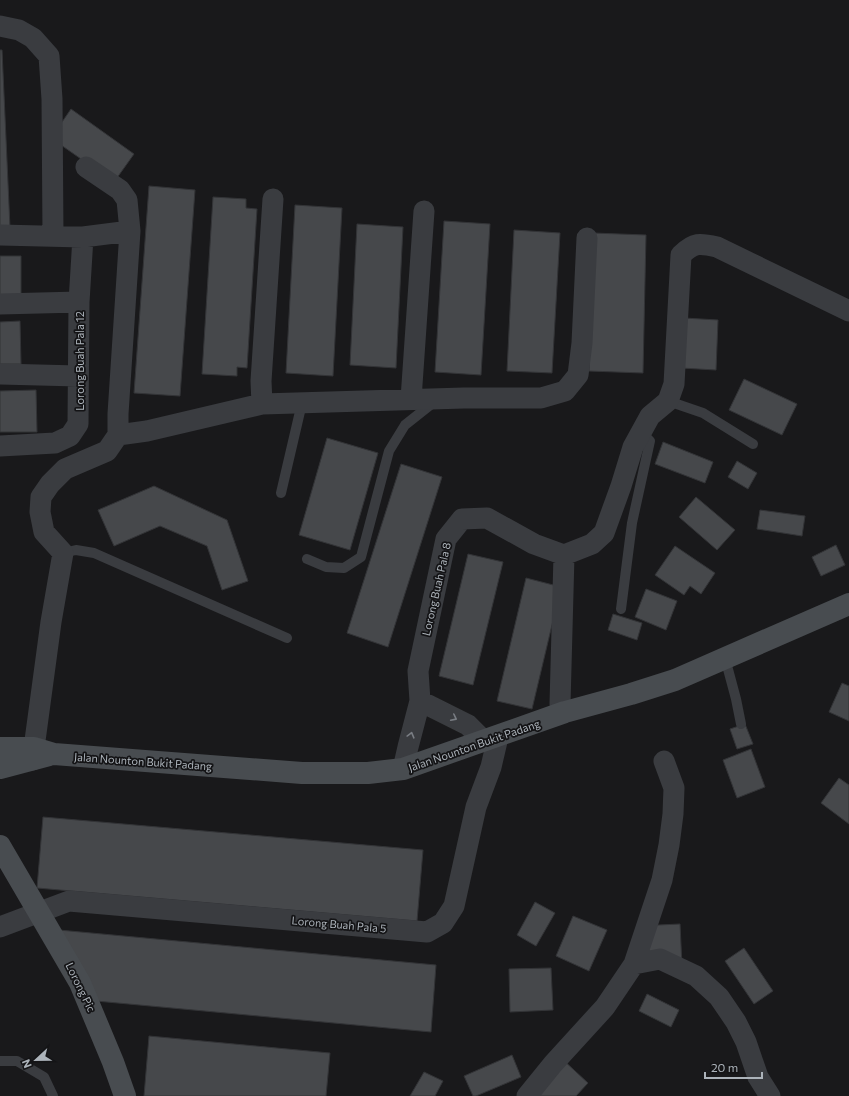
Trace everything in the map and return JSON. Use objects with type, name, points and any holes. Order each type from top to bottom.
[{"type":"street","points":[[0,26],[19,30],[33,38],[49,56],[52,99],[53,235]]},
{"type":"street","points":[[40,754],[51,622],[63,553],[44,532],[40,512],[42,497],[50,484],[65,469],[108,451],[118,435],[118,414],[130,231],[126,200],[120,190],[86,167]]},
{"type":"street","points":[[262,404],[261,381],[273,199]]},
{"type":"street","points":[[411,399],[424,211]]},
{"type":"street","points":[[0,235],[53,235],[83,237],[130,231]]},
{"type":"street","name":"Lorong Buah Pala 12","points":[[0,446],[55,443],[70,436],[78,424],[79,302],[83,237]]},
{"type":"street","points":[[118,435],[147,431],[262,404],[439,398],[541,398],[565,391],[578,374],[582,343],[587,238]]},
{"type":"street","points":[[565,712],[560,704],[564,555],[592,544],[604,533],[633,447],[650,416],[668,401],[674,384],[681,255],[689,247],[701,244],[717,247],[849,311]]},
{"type":"street","points":[[0,304],[79,302]]},
{"type":"street","points":[[0,374],[78,376]]},
{"type":"street","name":"Lorong Buah Pala 8","points":[[403,769],[420,701],[418,670],[446,539],[462,519],[487,518],[534,544],[564,555]]},
{"type":"street","name":"Jalan Nounton Bukit Padang","points":[[0,748],[40,754],[302,773],[368,773],[403,769],[565,712],[675,680],[849,604]]},
{"type":"street","points":[[420,701],[468,725],[491,739]]},
{"type":"street","name":"Lorong Buah Pala 5","points":[[0,927],[69,901],[427,932],[443,923],[454,906],[476,807],[491,767],[491,739]]},
{"type":"street","name":"Jalan Nounton Bukit Padang","points":[[0,768],[40,754]]},
{"type":"street","points":[[527,1096],[553,1064],[605,1007],[634,964],[662,880],[669,845],[673,814],[674,788],[664,761]]},
{"type":"street","name":"Lorong Pic","points":[[0,846],[40,912],[80,983],[113,1062],[125,1096]]},
{"type":"street","name":"Lorong Pic","points":[[0,866],[24,885]]},
{"type":"street","points":[[634,964],[660,959],[696,976],[719,997],[736,1022],[746,1042],[758,1077],[770,1096]]},
{"type":"lane","points":[[307,559],[326,567],[344,568],[361,557],[388,451],[405,425],[439,398]]},
{"type":"lane","points":[[668,401],[702,413],[753,444]]},
{"type":"lane","points":[[281,493],[302,403]]},
{"type":"lane","points":[[621,609],[632,523],[650,440],[641,432]]},
{"type":"lane","points":[[63,553],[76,550],[94,553],[287,638]]},
{"type":"lane","points":[[725,658],[741,724]]},
{"type":"lane","points":[[0,1061],[17,1061],[44,1077],[53,1096]]},
{"type":"building","points":[[0,50],[2,50],[10,228],[0,228]]},
{"type":"building","points":[[71,109],[134,154],[114,182],[51,138]]},
{"type":"building","points":[[149,186],[195,190],[180,396],[134,393]]},
{"type":"building","points":[[213,197],[246,199],[246,208],[257,209],[247,368],[237,367],[237,376],[202,374]]},
{"type":"building","points":[[295,205],[342,208],[333,376],[286,373]]},
{"type":"building","points":[[444,221],[490,224],[481,375],[435,372]]},
{"type":"building","points":[[357,224],[403,227],[396,368],[350,365]]},
{"type":"building","points":[[514,230],[560,233],[552,373],[507,371]]},
{"type":"building","points":[[593,233],[646,235],[643,373],[589,371]]},
{"type":"building","points":[[0,256],[21,256],[21,299],[0,299]]},
{"type":"building","points":[[684,318],[718,320],[716,370],[681,368]]},
{"type":"building","points":[[20,321],[21,364],[0,364],[0,322]]},
{"type":"building","points":[[744,379],[797,404],[782,435],[729,410]]},
{"type":"building","points":[[36,390],[37,432],[0,432],[0,391]]},
{"type":"building","points":[[327,438],[378,453],[350,550],[299,535]]},
{"type":"building","points":[[663,442],[713,462],[705,483],[655,464]]},
{"type":"building","points":[[737,461],[757,473],[748,489],[728,477]]},
{"type":"building","points":[[401,464],[442,477],[388,647],[347,633]]},
{"type":"building","points":[[154,486],[227,520],[248,581],[222,590],[207,546],[160,526],[114,546],[98,510]]},
{"type":"building","points":[[696,497],[735,530],[717,550],[679,517]]},
{"type":"building","points":[[760,510],[805,516],[802,536],[757,529]]},
{"type":"building","points":[[836,545],[845,565],[821,576],[812,557]]},
{"type":"building","points":[[675,546],[715,573],[701,594],[690,586],[684,595],[655,575]]},
{"type":"building","points":[[468,554],[503,562],[473,685],[439,676]]},
{"type":"building","points":[[526,578],[561,587],[532,709],[497,701]]},
{"type":"building","points":[[646,589],[677,601],[666,630],[635,617]]},
{"type":"building","points":[[613,614],[642,623],[637,640],[608,630]]},
{"type":"building","points":[[842,683],[849,686],[849,721],[829,712]]},
{"type":"building","points":[[745,724],[753,744],[737,749],[730,729]]},
{"type":"building","points":[[751,749],[765,787],[737,798],[723,760]]},
{"type":"building","points":[[839,778],[849,785],[849,824],[821,803]]},
{"type":"building","points":[[43,817],[423,850],[417,921],[37,888]]},
{"type":"building","points":[[535,902],[555,913],[536,946],[517,935]]},
{"type":"building","points":[[573,916],[607,930],[589,971],[556,956]]},
{"type":"building","points":[[680,924],[682,966],[640,968],[638,926]]},
{"type":"building","points":[[59,930],[436,965],[431,1032],[96,1001]]},
{"type":"building","points":[[744,948],[773,991],[754,1004],[725,961]]},
{"type":"building","points":[[551,968],[553,1010],[510,1012],[509,969]]},
{"type":"building","points":[[647,994],[679,1010],[671,1027],[639,1011]]},
{"type":"building","points":[[149,1036],[330,1053],[326,1096],[144,1096]]},
{"type":"building","points":[[512,1055],[521,1077],[473,1096],[464,1076]]},
{"type":"building","points":[[560,1057],[588,1083],[576,1096],[525,1096]]},
{"type":"building","points":[[424,1072],[443,1081],[435,1096],[410,1096]]}]
